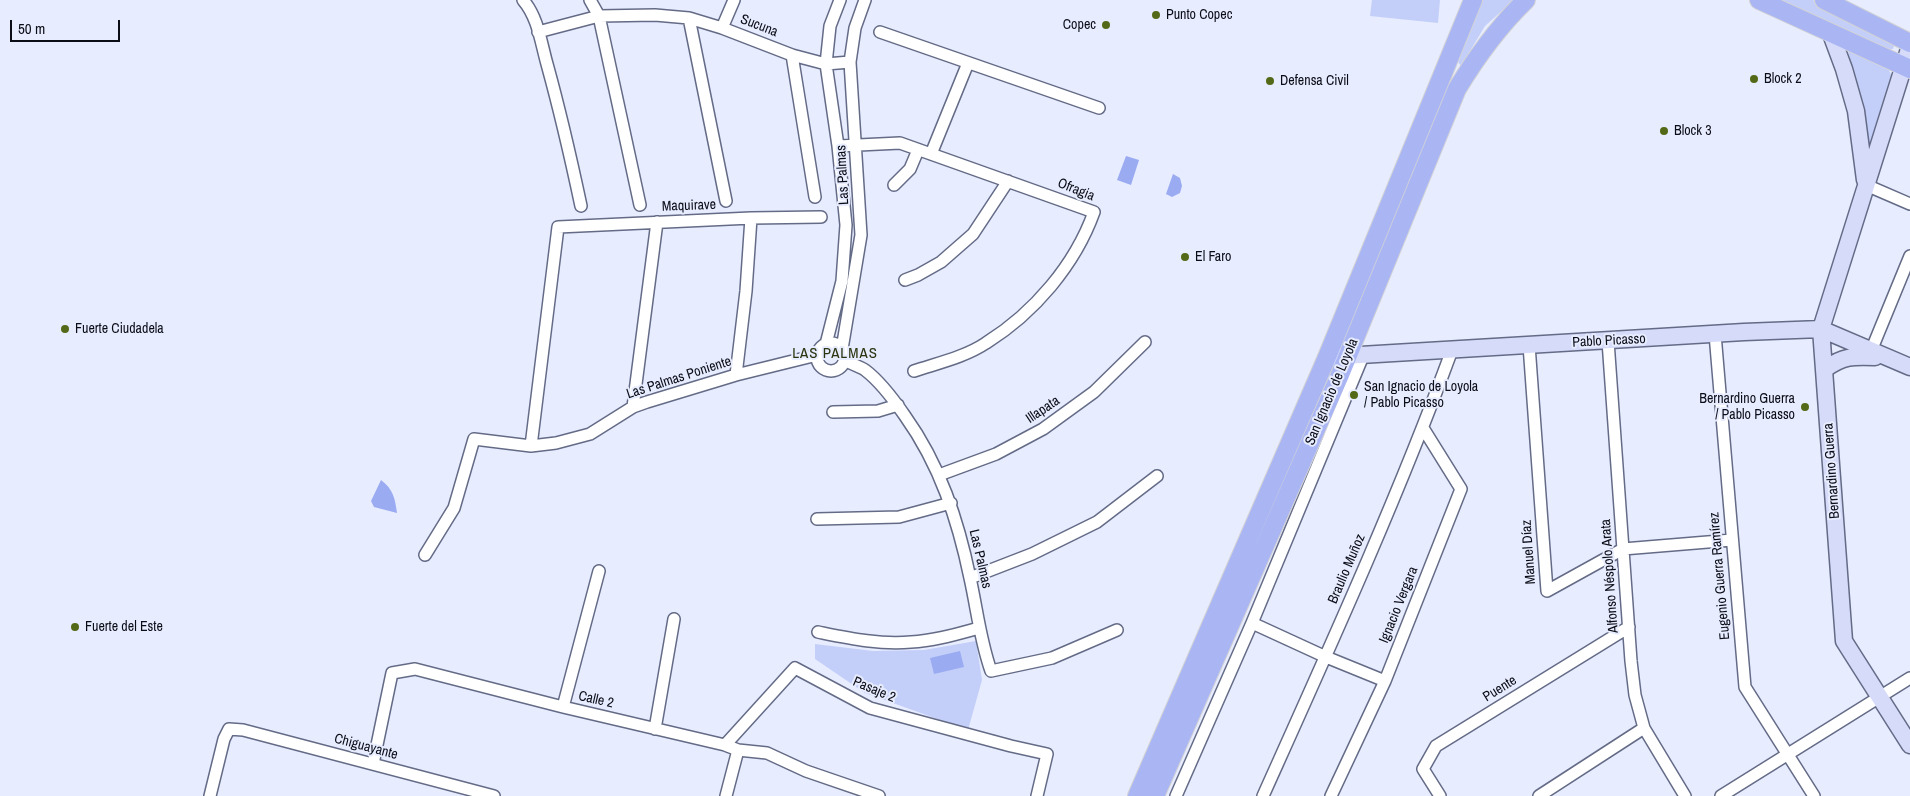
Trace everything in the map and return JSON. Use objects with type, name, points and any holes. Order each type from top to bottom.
[{"type":"main road","name":"San Ignacio de Loyola","points":[[1145,794],[1356,356],[1457,89],[1476,57],[1502,24],[1526,0]]},
{"type":"main road","points":[[1759,0],[1906,68]]},
{"type":"main road","points":[[1824,0],[1910,44]]},
{"type":"main road","name":"San Ignacio de Loyola","points":[[1145,794],[1327,357],[1469,5]]},
{"type":"street","points":[[523,0],[533,16],[538,32],[561,116],[581,206]]},
{"type":"street","points":[[590,0],[599,16],[640,205]]},
{"type":"street","points":[[722,28],[734,0]]},
{"type":"street","name":"Las Palmas","points":[[826,344],[842,281],[845,250],[846,225],[838,146],[826,64],[830,26],[840,0]]},
{"type":"street","name":"Las Palmas","points":[[843,355],[861,236],[850,62],[855,28],[865,0]]},
{"type":"street","name":"Sucuna","points":[[538,32],[599,16],[654,15],[690,18],[722,28],[792,55],[826,64],[850,62]]},
{"type":"street","points":[[690,18],[726,200]]},
{"type":"street","points":[[880,32],[1099,108]]},
{"type":"street","name":"Bernardino Guerra","points":[[1831,34],[1856,110],[1866,185]]},
{"type":"street","name":"Bernardino Guerra","points":[[1910,44],[1906,68],[1866,185],[1821,329],[1844,641],[1910,745]]},
{"type":"street","points":[[792,55],[815,196]]},
{"type":"street","points":[[931,154],[968,63]]},
{"type":"street","name":"Ofragia","points":[[838,146],[900,143],[1094,212],[1087,232],[1075,254],[1047,289],[1010,327],[985,344],[958,356],[914,371]]},
{"type":"street","points":[[894,184],[910,169],[918,150]]},
{"type":"street","points":[[905,280],[941,262],[973,234],[1008,181]]},
{"type":"street","points":[[1866,185],[1910,204]]},
{"type":"street","name":"Maquirave","points":[[531,446],[558,227],[751,218],[821,217]]},
{"type":"street","points":[[736,375],[746,291],[751,218]]},
{"type":"street","points":[[633,406],[657,222]]},
{"type":"street","points":[[1878,354],[1910,256]]},
{"type":"street","name":"Pablo Picasso","points":[[1327,357],[1821,329],[1910,366]]},
{"type":"street","name":"Eugenio Guerra Ramírez","points":[[1715,334],[1745,687],[1814,796]]},
{"type":"street","name":"Alfonso Néspolo Arata","points":[[1608,341],[1633,678],[1637,704],[1644,728],[1685,796]]},
{"type":"street","name":"Illapata","points":[[939,475],[996,454],[1043,429],[1094,392],[1145,342]]},
{"type":"street","name":"Las Palmas","points":[[817,355],[820,348],[826,344],[835,343],[843,355],[880,384],[919,436],[951,503],[970,578],[984,651],[991,670],[1052,658],[1117,630]]},
{"type":"street","name":"Manuel Díaz","points":[[1529,345],[1547,591],[1623,549],[1732,540]]},
{"type":"street","name":"Braulio Muñoz","points":[[1263,796],[1326,657],[1423,428],[1452,350]]},
{"type":"street","name":"Pablo Picasso","points":[[1825,369],[1836,360],[1851,356],[1878,354]]},
{"type":"street","points":[[817,355],[820,365],[829,370],[838,368],[843,355]]},
{"type":"street","name":"Las Palmas Poniente","points":[[425,555],[454,508],[474,439],[531,446],[556,443],[590,434],[633,406],[736,375],[817,355]]},
{"type":"street","name":"San Ignacio de Loyola","points":[[1176,796],[1252,623],[1356,356]]},
{"type":"street","points":[[833,412],[878,410],[898,406]]},
{"type":"street","name":"Ignacio Vergara","points":[[1331,796],[1385,681],[1461,488],[1423,428]]},
{"type":"street","points":[[970,578],[1032,554],[1097,522],[1157,476]]},
{"type":"street","points":[[818,520],[899,517],[951,503]]},
{"type":"street","points":[[563,707],[599,571]]},
{"type":"street","points":[[655,729],[674,619]]},
{"type":"street","points":[[1252,623],[1326,657],[1385,681]]},
{"type":"street","name":"Puente","points":[[1440,796],[1423,769],[1436,746],[1629,627]]},
{"type":"street","points":[[818,632],[860,640],[910,642],[941,638],[979,628]]},
{"type":"street","name":"Pasaje 2","points":[[725,745],[795,668],[870,708],[1047,754],[1038,796]]},
{"type":"street","name":"Calle 2","points":[[373,764],[392,673],[415,669],[563,707],[725,745],[738,750],[768,753],[806,771],[879,796]]},
{"type":"street","points":[[1721,796],[1910,678]]},
{"type":"street","points":[[1539,796],[1644,728]]},
{"type":"street","name":"Chiguayante","points":[[210,796],[224,739],[230,729],[243,730],[494,796]]},
{"type":"street","points":[[726,796],[738,750]]},
{"type":"shaded area","points":[[1372,0],[1440,0],[1438,23],[1370,16]]},
{"type":"shaded area","points":[[1482,0],[1514,0],[1485,26],[1461,66],[1458,62]]},
{"type":"shaded area","points":[[1781,0],[1813,0],[1891,40],[1894,46],[1893,49],[1884,49]]},
{"type":"shaded area","points":[[1848,51],[1889,70],[1893,79],[1871,152],[1867,151],[1865,116]]},
{"type":"shaded area","points":[[976,641],[982,680],[968,730],[865,693],[815,659],[815,644],[873,651],[924,650]]},
{"type":"water","points":[[1126,156],[1139,160],[1131,185],[1117,180]]},
{"type":"water","points":[[1173,174],[1180,178],[1182,186],[1180,193],[1172,197],[1166,194]]},
{"type":"water","points":[[381,480],[393,494],[397,513],[374,507],[371,501]]},
{"type":"water","points":[[960,651],[964,667],[934,674],[930,658]]},
{"type":"place","name":"Punto Copec","points":[[1156,15]]},
{"type":"place","name":"Copec","points":[[1106,25]]},
{"type":"place","name":"Block 2","points":[[1754,79]]},
{"type":"place","name":"Defensa Civil","points":[[1270,81]]},
{"type":"place","name":"Block 3","points":[[1664,131]]},
{"type":"place","name":"El Faro","points":[[1185,257]]},
{"type":"place","name":"Fuerte Ciudadela","points":[[65,329]]},
{"type":"place","name":"San Ignacio de Loyola / Pablo Picasso","points":[[1354,395]]},
{"type":"place","name":"Bernardino Guerra / Pablo Picasso","points":[[1805,407]]},
{"type":"place","name":"Fuerte del Este","points":[[75,627]]},
{"type":"district","name":"LAS PALMAS","points":[[835,354]]}]
